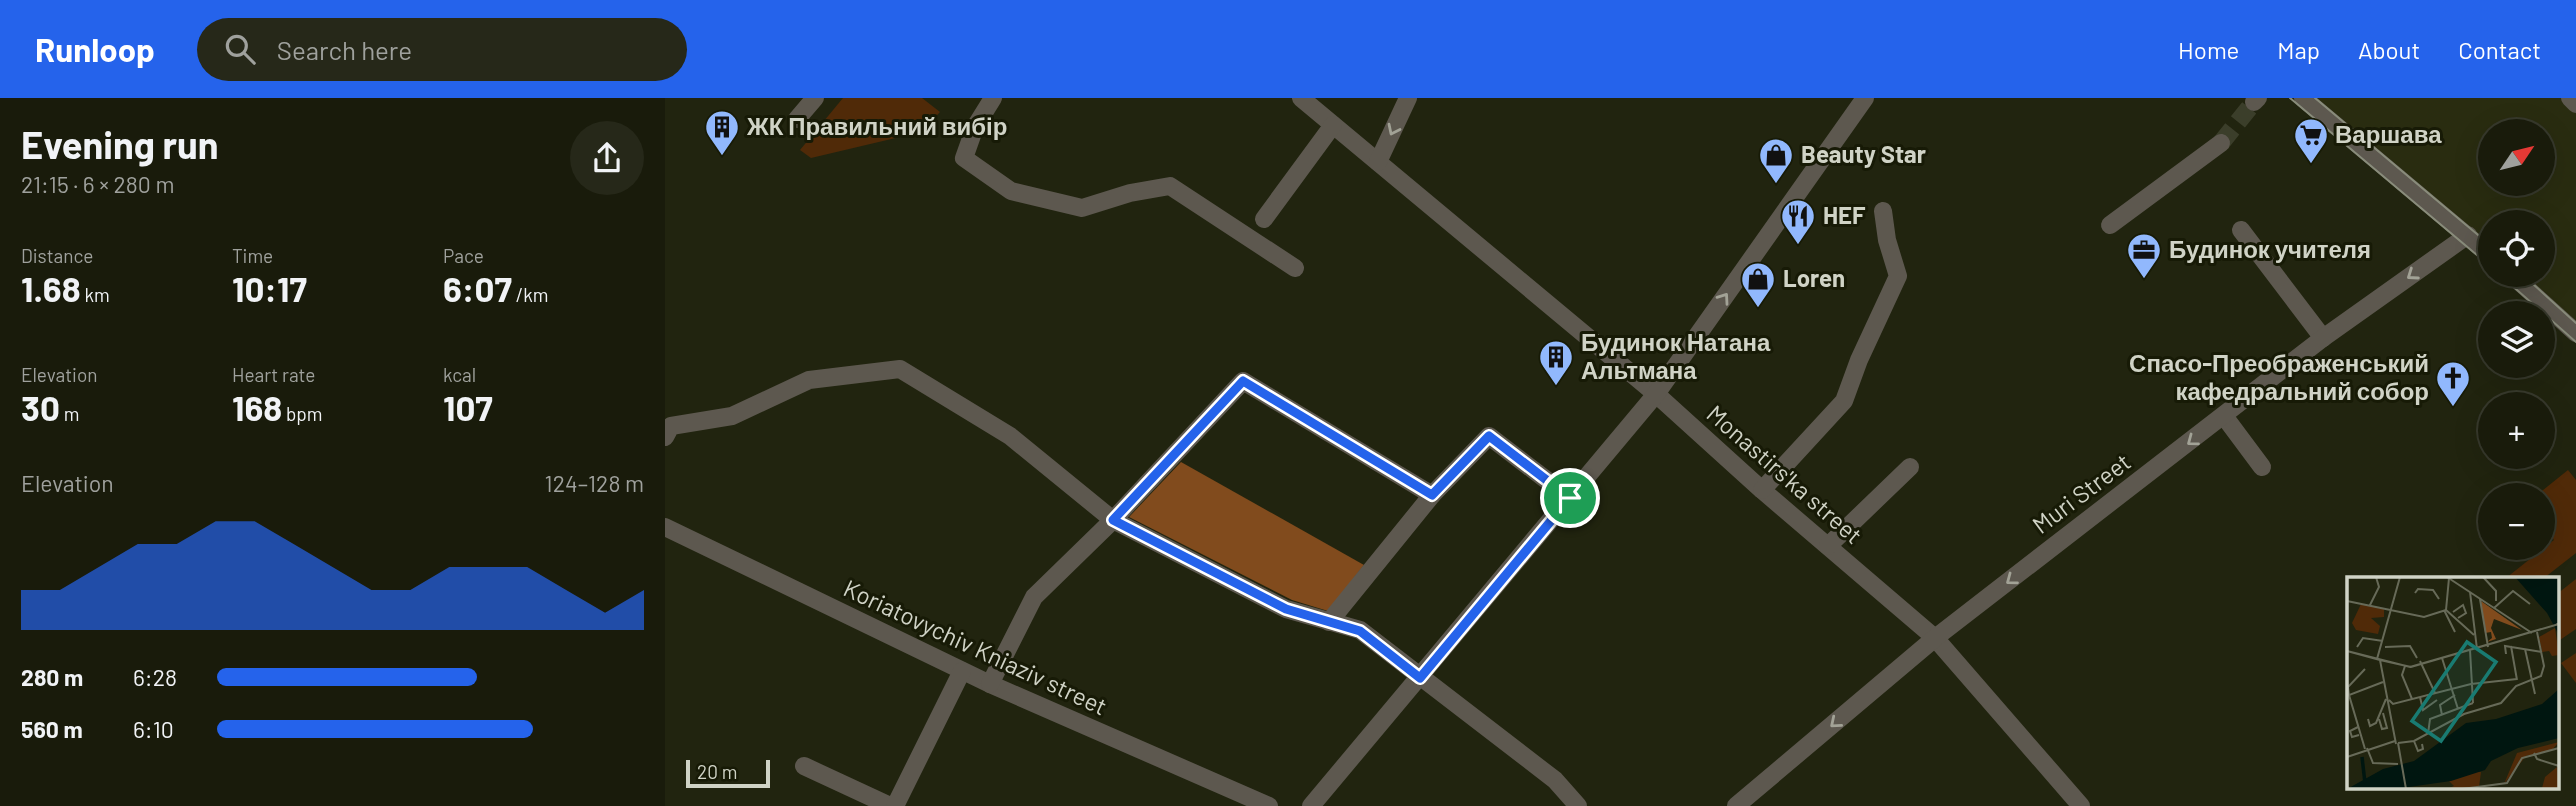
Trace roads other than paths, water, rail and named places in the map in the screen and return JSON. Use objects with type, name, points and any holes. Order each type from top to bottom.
[{"type":"street","points":[[797,120],[815,98]]},
{"type":"street","points":[[993,98],[975,127],[964,158],[1011,191],[1082,208],[1130,192],[1170,186],[1295,268]]},
{"type":"street","name":"Monastirs'ka street","points":[[1301,98],[1656,394],[1762,490],[1934,638],[2081,806]]},
{"type":"street","points":[[1378,162],[1408,98]]},
{"type":"street","points":[[1311,806],[1656,394],[1865,98]]},
{"type":"street","points":[[2303,98],[2478,244]]},
{"type":"street","points":[[2570,98],[2576,104]]},
{"type":"street","points":[[1264,219],[1333,125]]},
{"type":"street","points":[[2110,225],[2221,143]]},
{"type":"street","points":[[1762,490],[1844,401],[1859,360],[1898,276],[1887,240],[1883,211]]},
{"type":"street","points":[[2241,230],[2323,338]]},
{"type":"street","name":"Muri Street","points":[[1736,806],[1934,638],[2323,338],[2468,235]]},
{"type":"street","points":[[2525,287],[2576,332]]},
{"type":"street","points":[[665,437],[671,426],[732,416],[809,380],[900,369],[1010,436],[1113,520],[1286,609],[1360,631],[1555,780],[1578,806]]},
{"type":"street","points":[[990,684],[1034,597],[1113,520],[1247,374],[1432,495]]},
{"type":"street","points":[[2224,416],[2262,467]]},
{"type":"street","points":[[1329,622],[1432,495],[1489,436],[1570,498]]},
{"type":"street","points":[[1828,546],[1910,467]]},
{"type":"street","name":"Koriatovychiv Kniaziv street","points":[[665,527],[990,684],[1269,806]]},
{"type":"street","points":[[804,766],[892,806],[962,671]]},
{"type":"tunnel","points":[[2221,143],[2254,102]]},
{"type":"tram line","points":[[2290,98],[2478,256]]},
{"type":"tram line","points":[[2315,98],[2478,235]]},
{"type":"tram line","points":[[2514,287],[2576,342]]},
{"type":"tram line","points":[[2536,287],[2576,323]]},
{"type":"place","name":"ЖК Правильний вибір","points":[[722,157]]},
{"type":"place","name":"Варшава","points":[[2311,165]]},
{"type":"place","name":"Beauty Star","points":[[1776,185]]},
{"type":"place","name":"HEF","points":[[1798,246]]},
{"type":"place","name":"Будинок учителя","points":[[2144,280]]},
{"type":"place","name":"Loren","points":[[1758,309]]},
{"type":"place","name":"Будинок Натана Альтмана","points":[[1556,387]]},
{"type":"place","name":"Спасо-Преображенський кафедральний собор","points":[[2453,408]]}]
